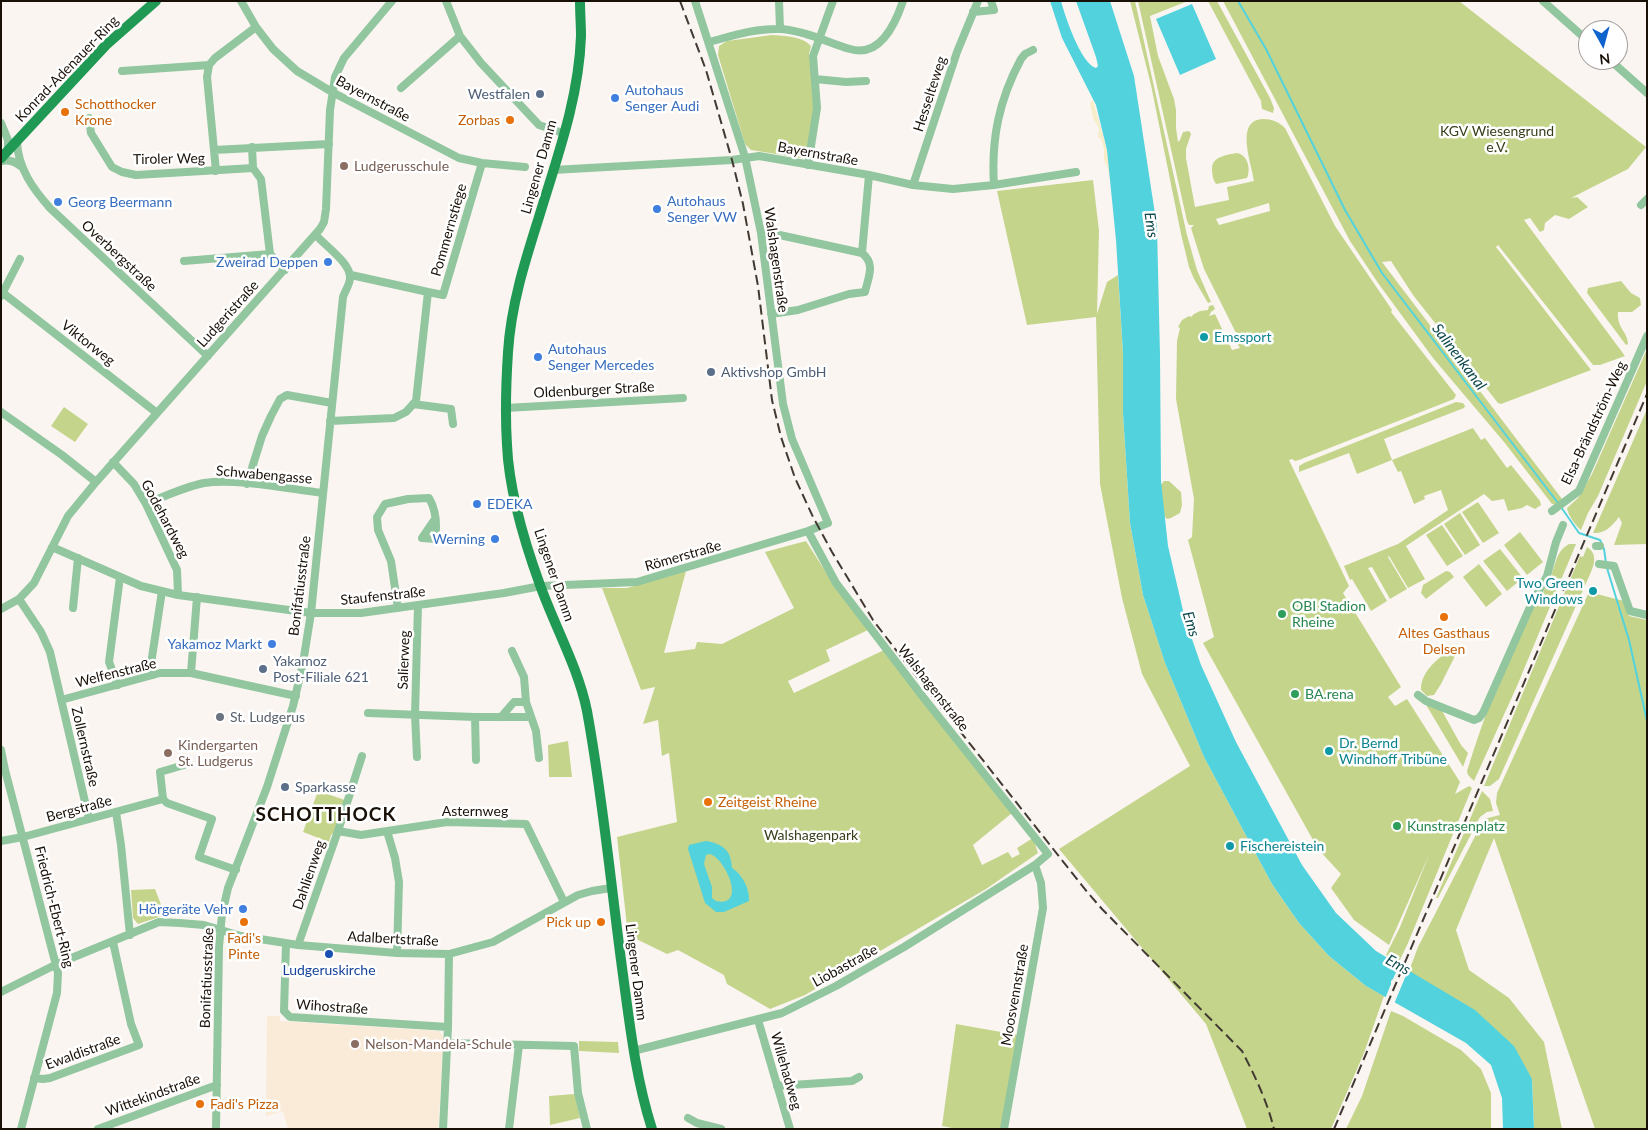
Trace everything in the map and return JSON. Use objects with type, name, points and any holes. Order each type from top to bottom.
[{"type":"main road","name":"Konrad-Adenauer-Ring","points":[[4,157],[106,45],[156,1]]},
{"type":"main road","name":"Lingener Damm","points":[[580,1],[581,36],[576,77],[563,134],[514,302],[508,350],[506,446],[518,513],[541,586],[574,666],[586,706],[633,1051],[652,1129]]},
{"type":"street","name":"Bayernstraße","points":[[241,1],[273,49],[297,71],[332,92],[459,158],[482,163],[525,167]]},
{"type":"street","name":"Ludgeristraße","points":[[1,609],[19,599],[34,583],[68,516],[96,482],[316,235],[324,222],[326,209],[332,92],[335,77],[344,58],[392,1]]},
{"type":"street","points":[[446,1],[460,36],[481,63],[539,125],[563,134]]},
{"type":"street","name":"Walshagenstraße","points":[[695,1],[745,157],[761,233],[783,404],[792,439],[828,523]]},
{"type":"street","points":[[779,1],[780,29]]},
{"type":"street","points":[[808,165],[818,108],[812,56],[833,1]]},
{"type":"street","points":[[708,42],[743,32],[780,29],[792,30],[852,50],[864,51],[878,44],[886,37],[903,1]]},
{"type":"street","name":"Hesselteweg","points":[[914,185],[957,52],[978,1]]},
{"type":"street","points":[[972,12],[994,10],[991,1]]},
{"type":"street","points":[[1543,1],[1578,32]]},
{"type":"street","points":[[216,171],[207,77],[209,65],[215,58],[256,26]]},
{"type":"street","points":[[400,88],[460,36]]},
{"type":"street","points":[[994,185],[992,162],[995,131],[1003,99],[1021,59],[1025,54],[1033,50]]},
{"type":"street","points":[[122,71],[209,65]]},
{"type":"street","points":[[1621,70],[1647,93]]},
{"type":"street","points":[[815,79],[846,82],[866,81]]},
{"type":"street","name":"Tiroler Weg","points":[[89,118],[90,133],[112,166],[122,172],[136,175],[253,168]]},
{"type":"street","points":[[3,127],[21,138]]},
{"type":"street","points":[[3,127],[8,140],[4,157],[22,167]]},
{"type":"street","name":"Overbergstraße","points":[[21,138],[17,152],[22,167],[37,193],[50,208],[208,356]]},
{"type":"street","name":"Tiroler Weg","points":[[214,150],[329,144]]},
{"type":"street","points":[[252,147],[253,168],[261,179],[270,254],[285,270]]},
{"type":"street","name":"Bayernstraße","points":[[553,170],[723,160],[759,156],[869,175],[914,185],[953,189],[994,185],[1076,172]]},
{"type":"street","name":"Pommernstiege","points":[[413,404],[416,401],[428,292],[443,295],[482,163]]},
{"type":"street","points":[[862,254],[869,175]]},
{"type":"street","points":[[761,233],[775,234],[862,254],[868,258],[871,265],[865,292],[849,294],[798,310],[772,314]]},
{"type":"street","points":[[316,235],[348,266],[351,275],[428,292]]},
{"type":"street","points":[[184,261],[270,254]]},
{"type":"street","points":[[2,295],[20,259]]},
{"type":"street","name":"Bonifatiusstraße","points":[[214,1128],[217,1085],[220,930],[225,900],[278,755],[296,696],[303,664],[343,297],[351,275]]},
{"type":"street","name":"Viktorweg","points":[[2,295],[157,413]]},
{"type":"street","name":"Elsa-Brändström-Weg","points":[[1552,511],[1579,492],[1647,336]]},
{"type":"street","points":[[247,484],[262,436],[280,398],[287,395],[332,403]]},
{"type":"street","name":"Oldenburger Straße","points":[[506,408],[683,398]]},
{"type":"street","points":[[330,421],[394,418],[406,412],[413,404],[452,409],[454,424]]},
{"type":"street","points":[[1,412],[64,456],[96,482]]},
{"type":"street","name":"Godehardweg","points":[[113,462],[134,484],[146,504],[177,570],[178,595]]},
{"type":"street","name":"Schwabengasse","points":[[146,504],[184,488],[205,483],[247,484],[323,493]]},
{"type":"street","points":[[398,608],[391,561],[378,530],[377,517],[385,504],[408,499],[429,498],[434,506],[435,519]]},
{"type":"street","name":"Römerstraße","points":[[541,586],[637,582],[808,531],[828,523]]},
{"type":"street","points":[[1418,695],[1474,720],[1479,718],[1483,713],[1530,607],[1547,576],[1556,542],[1563,525]]},
{"type":"street","name":"Walshagenstraße","points":[[808,531],[836,584],[1048,854]]},
{"type":"street","name":"Staufenstraße","points":[[52,547],[141,586],[178,595],[310,613],[361,613],[541,586]]},
{"type":"street","points":[[73,608],[78,558]]},
{"type":"street","points":[[1604,564],[1614,566],[1616,569],[1630,611],[1647,615]]},
{"type":"street","points":[[118,685],[109,662],[120,577]]},
{"type":"street","points":[[153,675],[151,664],[162,591]]},
{"type":"street","points":[[191,673],[197,597]]},
{"type":"street","name":"Zollernstraße","points":[[19,599],[41,632],[50,652],[89,819]]},
{"type":"street","name":"Salierweg","points":[[417,757],[415,715],[418,605]]},
{"type":"street","points":[[512,651],[524,677],[526,702],[536,731],[539,758]]},
{"type":"street","name":"Welfenstraße","points":[[61,700],[160,673],[191,673],[296,696]]},
{"type":"street","points":[[501,717],[514,702],[526,702]]},
{"type":"street","points":[[368,713],[531,717]]},
{"type":"street","points":[[475,717],[476,760]]},
{"type":"street","name":"Friedrich-Ebert-Ring","points":[[1,750],[57,964],[58,987],[21,1129]]},
{"type":"street","name":"Dahlienweg","points":[[298,945],[362,756]]},
{"type":"street","points":[[184,765],[160,772],[163,799],[167,803],[212,820],[200,857],[236,870]]},
{"type":"street","name":"Bergstraße","points":[[1,841],[24,837],[163,799]]},
{"type":"street","points":[[116,812],[130,935]]},
{"type":"street","name":"Asternweg","points":[[338,831],[362,835],[447,822],[526,824],[564,902]]},
{"type":"street","points":[[387,831],[395,858],[399,882],[397,953]]},
{"type":"street","name":"Liobastraße","points":[[633,1051],[782,1013],[836,986],[904,947],[1035,865],[1048,854]]},
{"type":"street","name":"Moosvennstraße","points":[[1004,1129],[1044,908],[1041,883],[1035,865]]},
{"type":"street","name":"Adalbertstraße","points":[[1,992],[57,964],[159,922],[190,923],[240,936],[286,944],[397,953],[449,954],[493,942],[564,902],[592,891],[611,888]]},
{"type":"street","name":"Ewaldistraße","points":[[34,1078],[50,1078],[138,1045],[131,1024],[113,942]]},
{"type":"street","name":"Wihostraße","points":[[286,944],[284,1010],[290,1017],[448,1027]]},
{"type":"street","points":[[443,1129],[448,1027],[449,954]]},
{"type":"street","name":"Willehadweg","points":[[758,1020],[790,1129]]},
{"type":"street","points":[[447,1043],[574,1046],[578,1093],[587,1129]]},
{"type":"street","points":[[509,1129],[519,1045]]},
{"type":"street","points":[[777,1086],[852,1081],[859,1077]]},
{"type":"street","name":"Wittekindstraße","points":[[98,1129],[217,1085]]},
{"type":"street","points":[[688,1118],[697,1123],[720,1129]]},
{"type":"shaded area","points":[[267,1016],[280,1016],[280,1021],[439,1031],[444,1039],[438,1129],[288,1129],[283,1111],[266,1116]]},
{"type":"green space","points":[[1130,1],[1135,1],[1187,235],[1197,270],[1211,302],[1208,303],[1189,267],[1151,85]]},
{"type":"green space","name":"OBI Stadion Rheine","points":[[1138,1],[1188,1],[1150,16],[1158,56],[1174,99],[1178,142],[1183,132],[1189,131],[1191,134],[1186,149],[1186,158],[1195,207],[1229,200],[1227,187],[1254,181],[1247,144],[1249,127],[1254,121],[1263,119],[1272,120],[1280,124],[1285,128],[1335,226],[1392,310],[1391,312],[1456,395],[1454,399],[1299,460],[1289,460],[1349,586],[1343,593],[1401,687],[1388,697],[1395,706],[1407,699],[1460,782],[1455,794],[1469,786],[1472,788],[1398,964],[1386,955],[1400,927],[1429,855],[1389,945],[1354,920],[1331,888],[1341,874],[1318,849],[1203,643],[1214,637],[1188,540],[1192,537],[1194,499],[1176,399],[1177,341],[1180,328],[1178,327],[1182,320],[1200,311],[1208,310],[1209,306],[1213,305],[1215,309],[1209,316],[1215,314],[1232,350],[1240,348],[1237,343],[1239,339],[1204,269],[1191,228],[1194,225],[1189,225]],"holes":[[[1269,203],[1270,211],[1219,225],[1216,219]]]},
{"type":"green space","points":[[1208,1],[1217,1],[1270,98],[1274,108],[1273,113],[1262,109],[1261,101]]},
{"type":"green space","name":"KGV Wiesengrund e.V.","points":[[1223,1],[1459,1],[1646,147],[1628,169],[1571,198],[1577,197],[1588,207],[1569,219],[1555,215],[1545,223],[1544,230],[1540,232],[1530,218],[1524,220],[1625,356],[1600,365],[1593,365],[1498,245],[1496,247],[1591,370],[1501,404],[1498,403],[1413,295],[1391,261],[1382,262],[1562,499],[1557,505],[1552,504],[1504,442],[1433,358],[1350,241]]},
{"type":"green space","points":[[772,35],[798,38],[811,46],[809,54],[815,106],[807,159],[751,150],[745,144],[718,55],[719,46],[727,41]]},
{"type":"green space","points":[[1237,153],[1244,156],[1248,163],[1249,171],[1247,178],[1216,184],[1212,171],[1214,161]]},
{"type":"green space","points":[[1093,180],[1099,231],[1097,314],[1107,282],[1118,275],[1123,353],[1123,413],[1130,523],[1143,595],[1165,663],[1204,757],[1272,884],[1299,923],[1329,956],[1366,986],[1384,996],[1364,1053],[1331,1129],[1247,1129],[1206,1024],[1059,849],[1190,766],[1142,674],[1122,598],[1100,484],[1096,317],[1027,325],[997,191]]},
{"type":"green space","points":[[1621,281],[1631,293],[1640,298],[1641,305],[1632,312],[1618,312],[1620,326],[1627,339],[1628,344],[1626,345],[1587,293],[1588,288]]},
{"type":"green space","points":[[1647,349],[1647,381],[1598,496],[1581,530],[1572,520],[1567,508],[1578,498],[1592,474]]},
{"type":"green space","points":[[1456,402],[1463,403],[1464,408],[1384,439],[1392,460],[1357,474],[1349,453],[1299,472],[1299,466],[1304,463]]},
{"type":"green space","points":[[64,407],[88,424],[75,442],[51,426]]},
{"type":"green space","points":[[1647,409],[1647,544],[1614,545],[1622,523],[1619,517],[1605,531],[1593,533]]},
{"type":"green space","points":[[1473,428],[1481,440],[1485,438],[1507,468],[1511,465],[1540,501],[1541,505],[1535,509],[1527,505],[1508,511],[1504,499],[1492,501],[1484,494],[1406,546],[1425,579],[1408,588],[1389,556],[1407,589],[1390,599],[1372,567],[1368,568],[1387,601],[1371,611],[1352,579],[1350,580],[1344,566],[1398,544],[1448,510],[1441,490],[1424,496],[1425,499],[1414,504],[1401,471],[1398,472],[1392,460]]},
{"type":"green space","points":[[1164,481],[1169,481],[1181,492],[1182,505],[1180,513],[1167,519],[1161,513],[1159,487]]},
{"type":"green space","points":[[1478,502],[1499,533],[1483,543],[1462,512]]},
{"type":"green space","points":[[1460,513],[1480,545],[1465,555],[1444,524]]},
{"type":"green space","points":[[1442,525],[1463,556],[1447,566],[1426,535]]},
{"type":"green space","points":[[1520,532],[1543,562],[1527,575],[1504,545]]},
{"type":"green space","name":"Walshagenpark","points":[[806,541],[834,585],[868,630],[826,650],[830,661],[788,681],[794,693],[884,650],[1012,813],[973,845],[982,865],[1008,852],[1012,858],[1020,854],[1017,848],[1033,838],[1038,853],[986,889],[805,995],[770,1009],[727,984],[724,975],[678,950],[667,954],[628,935],[617,837],[677,822],[669,753],[662,756],[658,720],[643,724],[655,687],[641,690],[602,588],[627,588],[686,571],[664,653],[695,649],[697,642],[722,644],[794,608],[765,552]]},
{"type":"green space","points":[[1569,544],[1576,544],[1517,686],[1474,781],[1467,771],[1494,693],[1528,617],[1549,581],[1561,550]]},
{"type":"green space","points":[[1587,547],[1594,555],[1591,572],[1499,779],[1490,786],[1484,786],[1580,556],[1583,557]]},
{"type":"green space","points":[[1500,549],[1523,578],[1507,591],[1483,561]]},
{"type":"green space","points":[[1479,564],[1502,594],[1486,607],[1463,577]]},
{"type":"green space","points":[[1446,571],[1450,572],[1454,577],[1426,599],[1421,593],[1423,585]]},
{"type":"green space","points":[[1589,592],[1624,601],[1629,616],[1647,620],[1647,1129],[1595,1129],[1494,838],[1456,930],[1469,970],[1509,998],[1544,1042],[1562,1129],[1534,1129],[1532,1079],[1409,971],[1418,947],[1484,819],[1500,815],[1496,803],[1497,793]]},
{"type":"green space","points":[[1455,645],[1456,654],[1441,684],[1434,695],[1427,696],[1421,690],[1424,676],[1432,664]]},
{"type":"green space","points":[[1425,703],[1441,709],[1461,745],[1468,753],[1463,767]]},
{"type":"green space","points":[[568,741],[572,777],[549,777],[548,745]]},
{"type":"green space","points":[[318,791],[345,800],[336,831],[331,835],[329,842],[303,832]]},
{"type":"green space","points":[[1482,791],[1490,799],[1493,811],[1487,812],[1480,817],[1438,898],[1436,898]]},
{"type":"green space","points":[[155,889],[165,915],[138,924],[133,918],[131,890]]},
{"type":"green space","points":[[1391,1011],[1461,1050],[1481,1069],[1491,1093],[1491,1129],[1346,1129],[1362,1096]]},
{"type":"green space","points":[[956,1024],[1018,1035],[1001,1129],[957,1129],[942,1126]]},
{"type":"green space","points":[[579,1041],[618,1042],[619,1053],[579,1051]]},
{"type":"green space","points":[[575,1094],[580,1118],[550,1125],[549,1096]]},
{"type":"sand","points":[[1093,100],[1107,150],[1111,186],[1108,169],[1104,160],[1104,149],[1101,139],[1098,137],[1099,128],[1093,118],[1090,103]]},
{"type":"water","name":"Ems","points":[[1050,1],[1061,1],[1079,49],[1090,65],[1096,68],[1098,66],[1096,57],[1076,1],[1110,1],[1134,76],[1157,227],[1161,481],[1168,546],[1185,619],[1201,665],[1236,742],[1302,865],[1336,913],[1376,951],[1475,1010],[1514,1046],[1532,1079],[1534,1129],[1503,1129],[1502,1098],[1491,1065],[1466,1043],[1366,986],[1329,956],[1299,923],[1272,884],[1204,757],[1165,663],[1143,595],[1130,523],[1123,413],[1123,353],[1116,240],[1107,150],[1096,105],[1062,38]]},
{"type":"water","points":[[1192,4],[1216,59],[1180,75],[1156,19]]},
{"type":"water","points":[[706,841],[717,844],[725,849],[730,857],[732,868],[745,882],[749,901],[724,912],[716,912],[705,903],[688,849],[689,845]],"holes":[[[710,854],[716,857],[727,872],[731,882],[731,897],[726,901],[716,901],[712,898],[712,887],[704,864],[706,855]]]},
{"type":"pier","points":[[1400,963],[1409,968],[1394,1004],[1385,999]]},
{"type":"waterway","name":"Salinenkanal","points":[[1238,1],[1266,49],[1345,210],[1382,273],[1558,503]]},
{"type":"waterway","name":"Salinenkanal","points":[[1561,507],[1579,533],[1600,540],[1604,549],[1606,563]]},
{"type":"waterway","name":"Salinenkanal","points":[[1607,568],[1629,640],[1647,721]]},
{"type":"railway","points":[[680,1],[706,70],[743,204],[758,286],[772,400],[781,437],[795,478],[813,517],[873,620],[1088,893],[1242,1051],[1260,1089],[1274,1129]]},
{"type":"railway","points":[[1334,1129],[1647,394]]},
{"type":"place","name":"Westfalen","points":[[540,94]]},
{"type":"place","name":"Autohaus Senger Audi","points":[[615,98]]},
{"type":"place","name":"Schotthocker Krone","points":[[65,112]]},
{"type":"place","name":"Zorbas","points":[[510,120]]},
{"type":"place","name":"Ludgerusschule","points":[[344,166]]},
{"type":"place","name":"Georg Beermann","points":[[58,202]]},
{"type":"place","name":"Autohaus Senger VW","points":[[657,209]]},
{"type":"place","name":"Zweirad Deppen","points":[[328,262]]},
{"type":"place","name":"Emssport","points":[[1204,337]]},
{"type":"place","name":"Autohaus Senger Mercedes","points":[[538,357]]},
{"type":"place","name":"Aktivshop GmbH","points":[[711,372]]},
{"type":"place","name":"EDEKA","points":[[477,504]]},
{"type":"place","name":"Werning","points":[[495,539]]},
{"type":"place","name":"Two Green Windows","points":[[1593,591]]},
{"type":"place","name":"OBI Stadion Rheine","points":[[1282,614]]},
{"type":"place","name":"Altes Gasthaus Delsen","points":[[1444,617]]},
{"type":"place","name":"Yakamoz Markt","points":[[272,644]]},
{"type":"place","name":"Yakamoz Post-Filiale 621","points":[[263,669]]},
{"type":"place","name":"BA.rena","points":[[1295,694]]},
{"type":"place","name":"St. Ludgerus","points":[[220,717]]},
{"type":"place","name":"Dr. Bernd Windhoff Tribüne","points":[[1329,751]]},
{"type":"place","name":"Kindergarten St. Ludgerus","points":[[168,753]]},
{"type":"place","name":"Sparkasse","points":[[285,787]]},
{"type":"place","name":"Zeitgeist Rheine","points":[[708,802]]},
{"type":"place","name":"Kunstrasenplatz","points":[[1397,826]]},
{"type":"place","name":"Fischereistein","points":[[1230,846]]},
{"type":"place","name":"Hörgeräte Vehr","points":[[243,909]]},
{"type":"place","name":"Fadi's Pinte","points":[[244,922]]},
{"type":"place","name":"Pick up","points":[[601,922]]},
{"type":"place","name":"Ludgeruskirche","points":[[329,954]]},
{"type":"place","name":"Nelson-Mandela-Schule","points":[[355,1044]]},
{"type":"place","name":"Fadi's Pizza","points":[[200,1104]]},
{"type":"district","name":"SCHOTTHOCK","points":[[326,815]]}]
